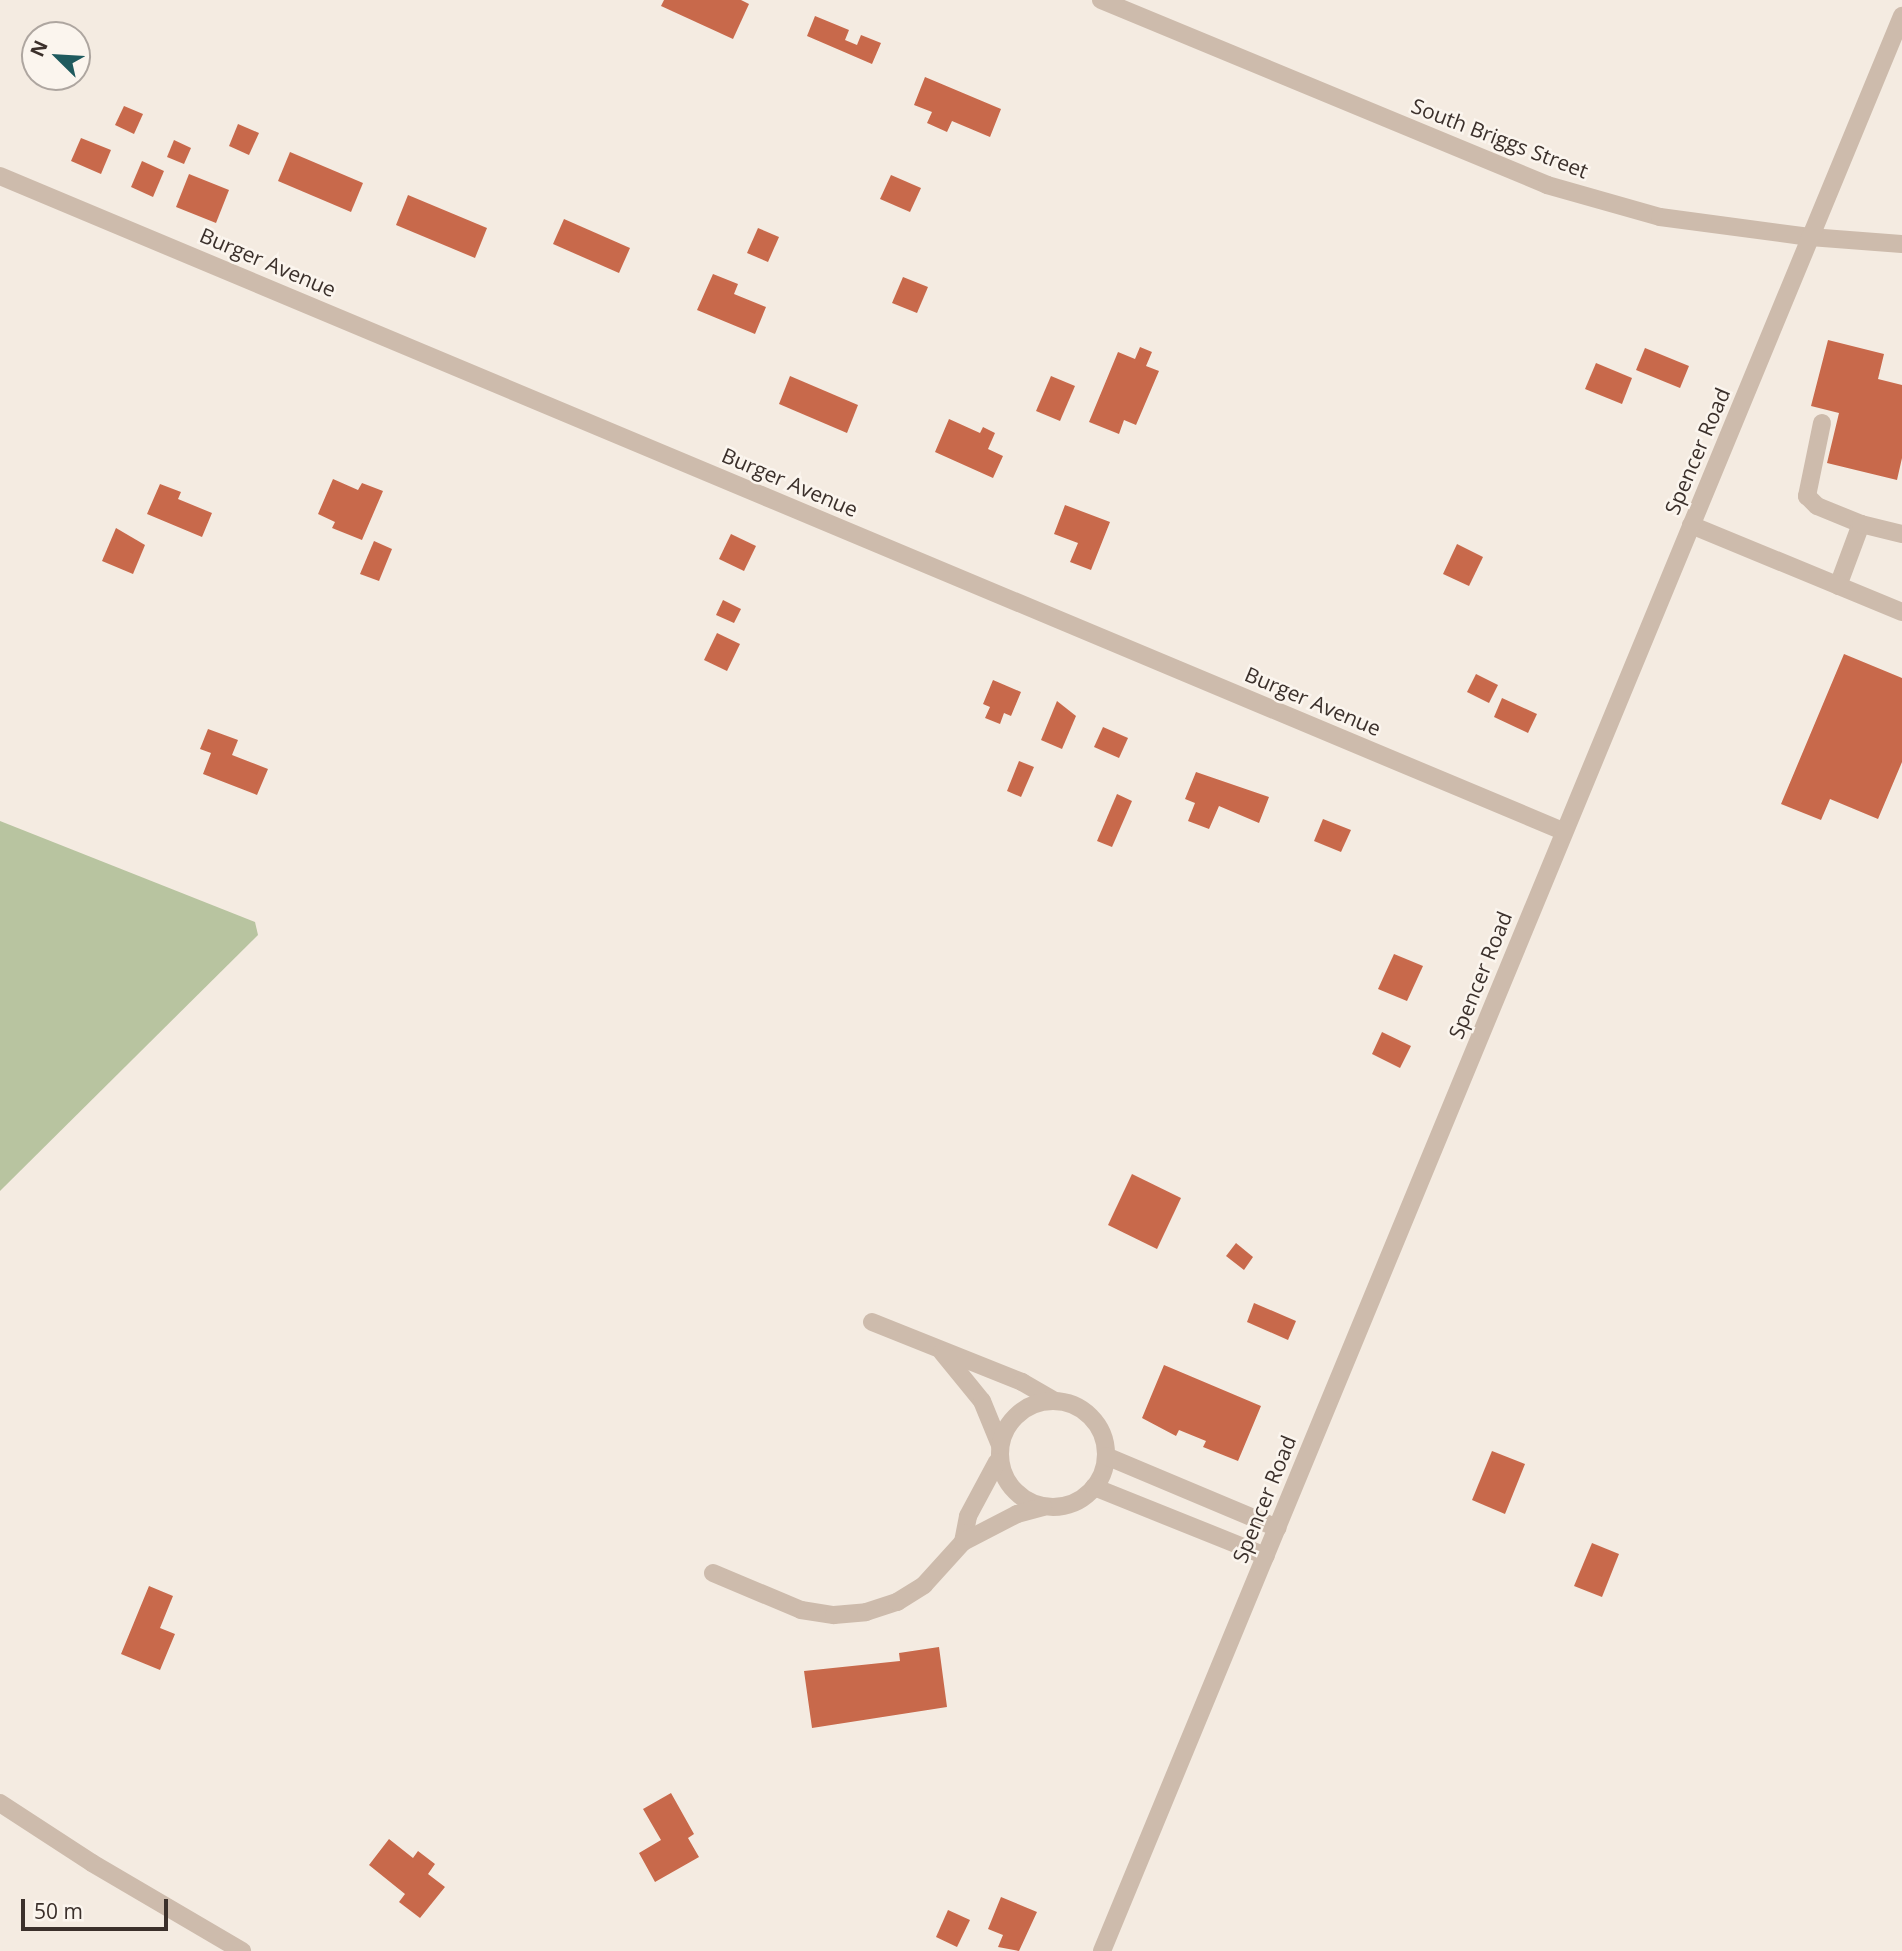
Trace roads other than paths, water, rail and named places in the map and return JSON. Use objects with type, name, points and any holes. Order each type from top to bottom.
[{"type":"street","name":"South Briggs Street","points":[[1101,0],[1547,185],[1660,217],[1810,237],[1902,244]]},
{"type":"street","name":"Spencer Road","points":[[1102,1951],[1902,16]]},
{"type":"street","name":"Burger Avenue","points":[[0,176],[1563,831]]},
{"type":"street","points":[[1822,423],[1807,496],[1817,506],[1861,524],[1902,534]]},
{"type":"street","points":[[1691,524],[1902,612]]},
{"type":"street","points":[[1838,586],[1861,524]]},
{"type":"street","points":[[713,1573],[801,1610],[834,1615],[866,1612],[897,1602],[924,1585],[963,1542],[1017,1514],[1075,1503],[1094,1487],[1106,1456],[1099,1427],[1087,1413],[1053,1400],[1022,1382],[872,1322]]},
{"type":"street","points":[[942,1352],[982,1401],[1014,1491],[1043,1507]]},
{"type":"street","points":[[963,1542],[968,1516],[1018,1413],[1053,1400]]},
{"type":"street","points":[[1106,1456],[1277,1528]]},
{"type":"street","points":[[1094,1487],[1266,1556]]},
{"type":"street","points":[[0,1803],[114,1877],[242,1951]]}]
